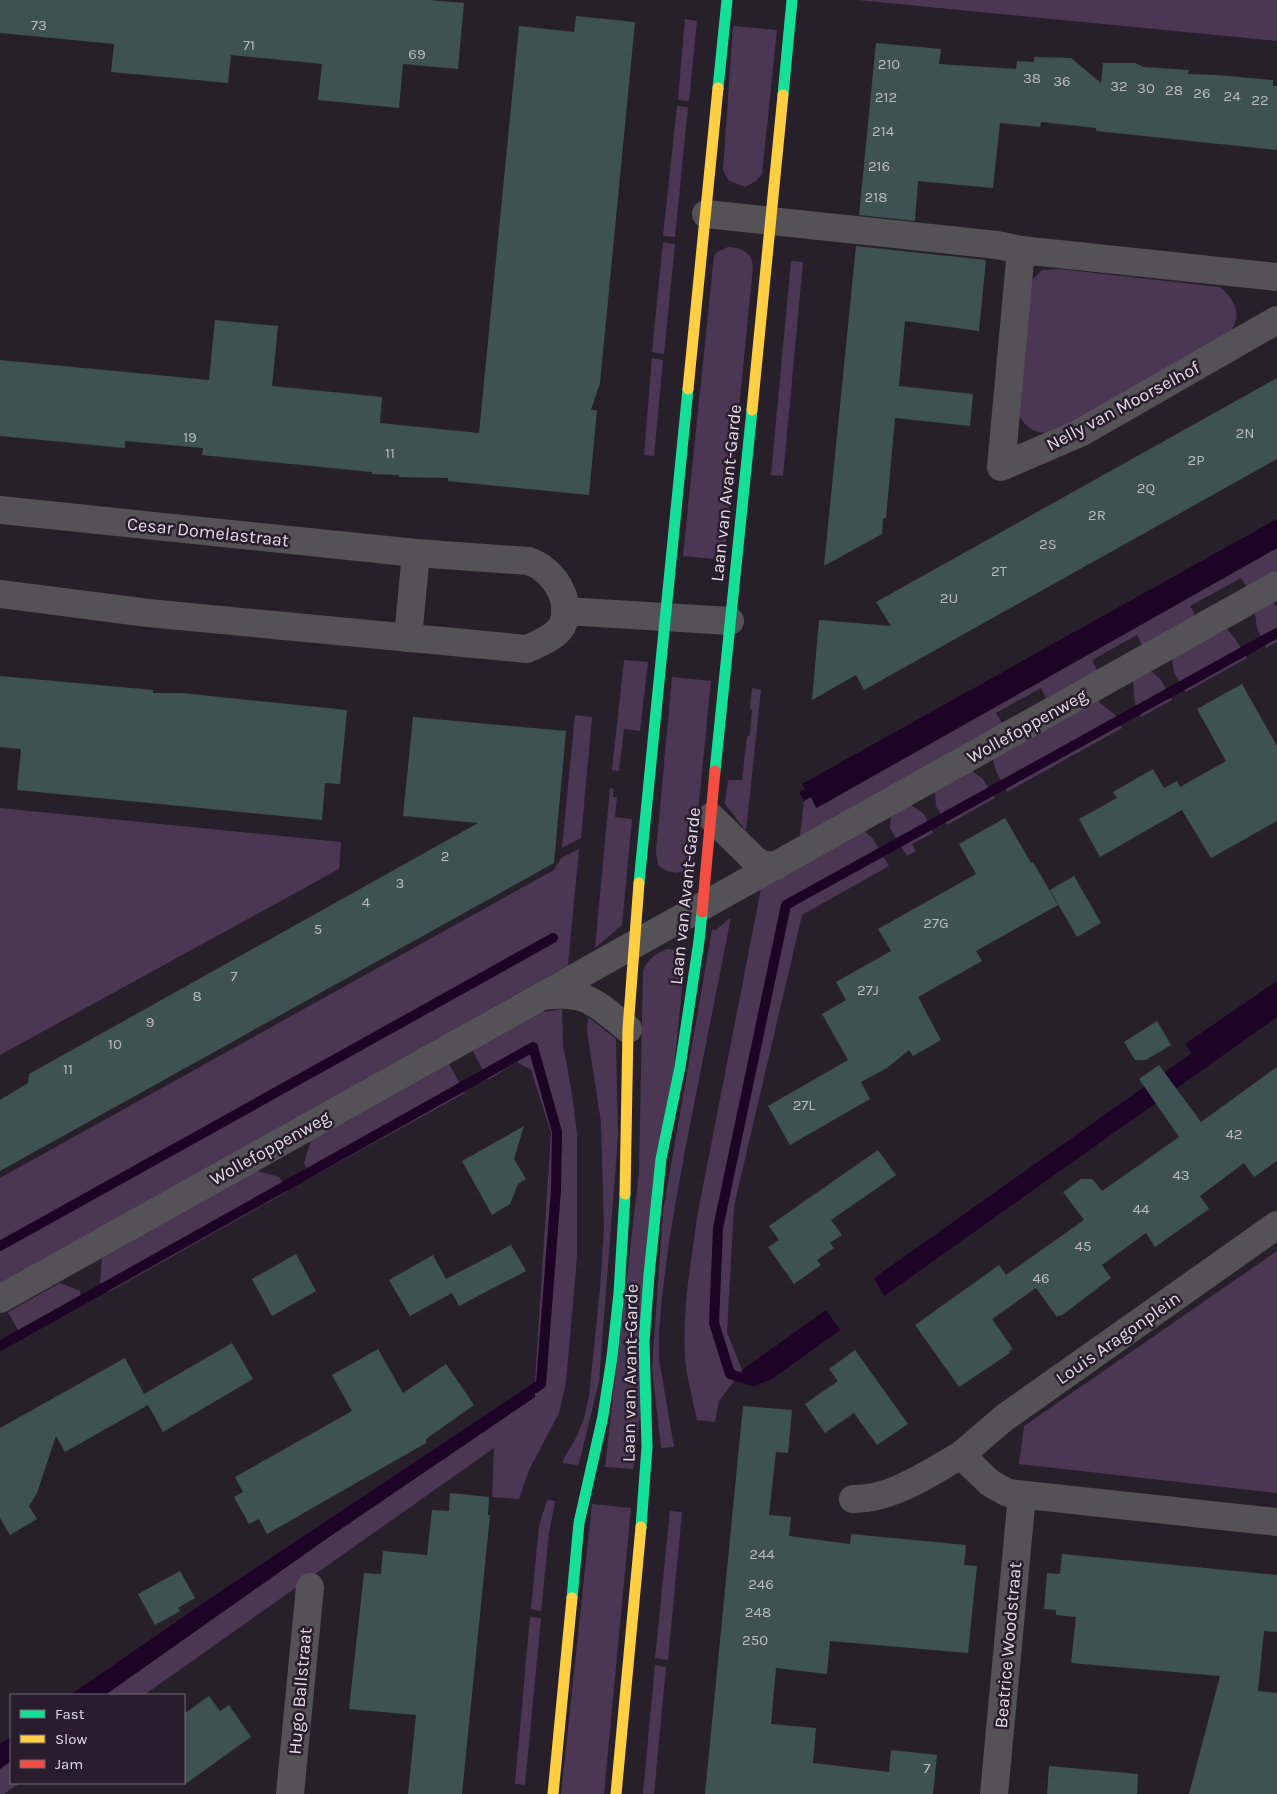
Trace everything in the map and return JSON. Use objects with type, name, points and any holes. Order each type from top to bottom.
[{"type":"street","name":"Laan van Avant-Garde","points":[[553,1794],[579,1523],[603,1416],[619,1293],[626,1179],[628,1029],[633,944],[727,0]]},
{"type":"street","name":"Laan van Avant-Garde","points":[[616,1794],[645,1480],[647,1447],[644,1342],[649,1275],[661,1159],[692,997],[772,221],[792,0]]},
{"type":"street","points":[[706,214],[1277,277]]},
{"type":"street","name":"Nelly van Moorselhof","points":[[1021,250],[1001,467],[1080,433],[1277,320]]},
{"type":"street","name":"Cesar Domelastraat","points":[[0,510],[416,553],[528,561],[542,567],[559,586],[564,597],[565,611]]},
{"type":"street","points":[[408,638],[416,553]]},
{"type":"street","name":"Wollefoppenweg","points":[[0,1299],[1277,585]]},
{"type":"street","points":[[0,594],[148,613],[527,649],[550,638],[562,626],[565,611],[730,621]]},
{"type":"street","points":[[712,816],[756,861],[765,865],[776,866]]},
{"type":"street","name":"Wollefoppenweg","points":[[541,996],[557,994],[582,996],[592,1001],[628,1029]]},
{"type":"street","name":"Louis Aragonplein","points":[[853,1499],[868,1498],[893,1491],[961,1455],[1004,1418],[1277,1226]]},
{"type":"street","points":[[961,1455],[996,1488],[1008,1493],[1277,1522]]},
{"type":"street","name":"Beatrice Woodstraat","points":[[994,1794],[1022,1495]]},
{"type":"street","name":"Hugo Ballstraat","points":[[290,1794],[310,1587]]},
{"type":"shaded area","points":[[858,0],[1277,0],[1277,41]]},
{"type":"shaded area","points":[[685,19],[697,21],[689,101],[678,100]]},
{"type":"shaded area","points":[[733,26],[777,30],[762,174],[756,181],[745,187],[728,180],[723,170]]},
{"type":"shaded area","points":[[677,106],[688,107],[675,237],[663,236]]},
{"type":"shaded area","points":[[663,242],[675,244],[664,354],[652,352]]},
{"type":"shaded area","points":[[728,247],[738,248],[748,254],[753,266],[724,560],[683,556],[714,256],[717,252]]},
{"type":"shaded area","points":[[791,261],[803,262],[783,476],[771,475]]},
{"type":"shaded area","points":[[1059,269],[1220,287],[1234,304],[1236,310],[1235,322],[1228,336],[1060,431],[1052,433],[1038,432],[1027,426],[1015,408],[1032,280],[1042,270]]},
{"type":"shaded area","points":[[652,358],[663,360],[654,456],[644,455]]},
{"type":"shaded area","points":[[1277,519],[1277,548],[816,808],[811,797],[804,801],[799,792],[805,789],[802,784]]},
{"type":"shaded area","points":[[1277,548],[1277,570],[1247,587],[1241,578],[1190,606],[1195,615],[1142,645],[1137,635],[1092,660],[1097,670],[1046,698],[1041,688],[996,713],[1002,723],[800,836],[804,801],[811,797],[817,808]]},
{"type":"shaded area","points":[[1273,603],[1277,606],[1277,642],[1266,648],[1257,628],[1255,613]]},
{"type":"shaded area","points":[[1227,629],[1247,658],[1186,692],[1174,673],[1172,659]]},
{"type":"shaded area","points":[[624,660],[648,662],[640,731],[624,729],[619,771],[612,770]]},
{"type":"shaded area","points":[[1151,671],[1161,680],[1172,700],[1141,717],[1135,703],[1133,681]]},
{"type":"shaded area","points":[[672,677],[711,681],[693,863],[685,870],[676,873],[667,871],[658,865],[656,852]]},
{"type":"shaded area","points":[[752,688],[761,690],[746,831],[725,804],[728,780],[742,780],[747,737],[750,735]]},
{"type":"shaded area","points":[[1098,701],[1115,715],[1122,728],[1007,792],[996,771],[993,759]]},
{"type":"shaded area","points":[[575,715],[592,717],[581,838],[562,848]]},
{"type":"shaded area","points":[[972,771],[983,779],[995,798],[947,825],[936,806],[935,792]]},
{"type":"shaded area","points":[[610,788],[614,789],[613,797],[617,797],[615,817],[632,819],[622,925],[595,948]]},
{"type":"shaded area","points":[[911,805],[924,814],[933,833],[912,844],[916,851],[907,856],[890,828],[891,817]]},
{"type":"shaded area","points":[[0,808],[341,842],[339,869],[0,1055]]},
{"type":"shaded area","points":[[864,831],[873,839],[889,866],[802,915],[734,1206],[727,1332],[742,1370],[719,1401],[715,1422],[697,1420],[685,1359],[684,1341],[688,1285],[698,1212],[761,889]]},
{"type":"shaded area","points":[[579,849],[568,965],[0,1284],[0,1178],[554,870],[561,858]]},
{"type":"shaded area","points":[[731,917],[670,1235],[662,1297],[659,1359],[674,1447],[661,1448],[652,1369],[663,1211],[712,930],[716,930]]},
{"type":"shaded area","points":[[667,949],[676,950],[682,957],[684,968],[636,1455],[633,1469],[605,1467],[639,1172],[643,971],[652,957]]},
{"type":"shaded area","points":[[1277,981],[1277,1017],[884,1296],[874,1278],[1192,1053],[1185,1044]]},
{"type":"shaded area","points":[[562,1009],[563,1045],[577,1134],[577,1257],[566,1382],[559,1413],[529,1470],[519,1499],[492,1497],[494,1448],[145,1694],[106,1694],[329,1537],[535,1397],[551,1133],[531,1070],[517,1062],[488,1080],[472,1049],[537,1013]]},
{"type":"shaded area","points":[[588,1017],[616,1039],[618,1137],[599,1382],[577,1465],[563,1463],[563,1460],[577,1436],[584,1418],[589,1396],[604,1228],[601,1122],[587,1031]]},
{"type":"shaded area","points":[[449,1064],[465,1093],[312,1177],[304,1163],[311,1141]]},
{"type":"shaded area","points":[[257,1171],[279,1177],[288,1191],[109,1292],[100,1282],[102,1258]]},
{"type":"shaded area","points":[[1277,1251],[1277,1493],[1019,1464],[1024,1426]]},
{"type":"shaded area","points":[[60,1283],[80,1291],[82,1304],[22,1338],[8,1312]]},
{"type":"shaded area","points":[[826,1310],[840,1330],[772,1379],[752,1387],[742,1370]]},
{"type":"shaded area","points":[[535,1382],[535,1397],[329,1537],[106,1694],[71,1694],[218,1593]]},
{"type":"shaded area","points":[[547,1500],[555,1501],[549,1533],[541,1611],[531,1609],[539,1526]]},
{"type":"shaded area","points":[[592,1504],[631,1508],[604,1794],[561,1794]]},
{"type":"shaded area","points":[[670,1511],[682,1512],[668,1660],[655,1658]]},
{"type":"shaded area","points":[[530,1617],[541,1618],[525,1785],[515,1784]]},
{"type":"shaded area","points":[[655,1665],[666,1667],[654,1794],[643,1794]]},
{"type":"shaded area","points":[[10,1737],[10,1762],[0,1769],[0,1744]]},
{"type":"shaded area","points":[[10,1762],[10,1784],[19,1784],[4,1794],[0,1794],[0,1769]]},
{"type":"building","points":[[0,0],[429,0],[464,3],[458,69],[403,64],[399,108],[318,100],[322,64],[231,55],[228,83],[111,72],[114,44],[0,33]]},
{"type":"building","points":[[576,16],[635,22],[600,383],[591,410],[597,410],[589,495],[448,481],[448,478],[399,477],[399,475],[372,474],[372,472],[202,455],[203,448],[125,441],[125,448],[0,436],[0,360],[209,380],[215,320],[278,326],[272,386],[382,397],[380,423],[479,433],[519,26],[574,32]]},
{"type":"building","points":[[876,43],[941,49],[939,64],[1016,69],[1017,61],[1034,62],[1034,57],[1071,58],[1101,83],[1103,63],[1135,63],[1144,67],[1189,70],[1188,74],[1273,80],[1273,86],[1277,86],[1277,150],[1096,131],[1096,128],[1041,122],[1040,127],[1000,123],[993,188],[918,181],[915,221],[859,215]]},
{"type":"building","points":[[856,246],[986,260],[979,331],[905,321],[899,386],[973,394],[970,426],[895,418],[886,518],[883,518],[882,534],[824,566]]},
{"type":"building","points":[[1277,378],[1277,459],[864,690],[856,675],[812,700],[819,620],[891,626],[876,602]]},
{"type":"building","points":[[0,676],[153,690],[153,693],[181,693],[347,710],[340,784],[325,783],[322,820],[17,790],[21,749],[0,747]]},
{"type":"building","points":[[1242,684],[1277,746],[1277,821],[1211,858],[1182,810],[1100,857],[1079,819],[1117,798],[1113,792],[1153,769],[1164,788],[1177,781],[1180,787],[1226,761],[1197,709]]},
{"type":"building","points":[[413,717],[566,731],[554,863],[0,1171],[0,1100],[28,1083],[29,1074],[478,823],[403,816]]},
{"type":"building","points":[[1005,818],[1058,905],[976,951],[982,961],[918,997],[941,1040],[913,1056],[909,1050],[887,1068],[861,1082],[870,1099],[790,1145],[768,1106],[848,1060],[822,1014],[846,1000],[836,982],[891,951],[878,929],[976,874],[959,844]]},
{"type":"building","points":[[1074,876],[1101,923],[1077,937],[1050,890]]},
{"type":"building","points":[[1157,1021],[1171,1045],[1146,1060],[1135,1060],[1124,1042]]},
{"type":"building","points":[[1159,1065],[1201,1122],[1277,1067],[1277,1161],[1254,1177],[1244,1163],[1200,1196],[1209,1209],[1155,1247],[1146,1233],[1102,1265],[1111,1278],[1061,1316],[1057,1317],[1036,1288],[992,1319],[1013,1349],[1009,1351],[1010,1353],[959,1387],[915,1325],[999,1265],[1006,1275],[1084,1220],[1063,1192],[1081,1179],[1092,1179],[1102,1191],[1179,1137],[1139,1079]]},
{"type":"building","points":[[524,1126],[514,1159],[526,1179],[518,1184],[510,1204],[492,1215],[462,1161]]},
{"type":"building","points":[[878,1150],[896,1175],[831,1220],[842,1235],[830,1243],[834,1248],[817,1260],[821,1265],[794,1284],[768,1247],[779,1240],[769,1226]]},
{"type":"building","points":[[511,1245],[526,1271],[459,1306],[452,1293],[410,1316],[389,1280],[433,1255],[446,1279]]},
{"type":"building","points":[[296,1254],[316,1291],[272,1316],[252,1279]]},
{"type":"building","points":[[232,1343],[253,1379],[163,1432],[148,1405],[65,1452],[56,1436],[37,1493],[29,1506],[37,1519],[10,1535],[0,1518],[0,1428],[125,1358],[144,1394]]},
{"type":"building","points":[[378,1349],[403,1393],[446,1364],[474,1405],[426,1439],[426,1443],[267,1534],[259,1519],[249,1524],[234,1497],[243,1492],[235,1477],[352,1411],[332,1375]]},
{"type":"building","points":[[855,1350],[908,1424],[877,1445],[854,1413],[825,1433],[805,1404],[838,1381],[829,1369]]},
{"type":"building","points":[[743,1406],[792,1410],[788,1453],[776,1452],[769,1515],[791,1517],[789,1536],[850,1544],[851,1534],[966,1545],[964,1565],[977,1566],[968,1653],[830,1641],[827,1674],[776,1668],[771,1724],[816,1728],[813,1763],[889,1772],[891,1750],[937,1755],[933,1794],[705,1794]]},
{"type":"building","points":[[450,1493],[489,1497],[488,1515],[490,1515],[462,1794],[408,1794],[416,1715],[349,1709],[364,1573],[381,1574],[383,1551],[427,1555],[432,1510],[449,1511]]},
{"type":"building","points":[[1062,1554],[1277,1575],[1277,1632],[1264,1631],[1258,1691],[1277,1693],[1277,1794],[1189,1794],[1220,1676],[1071,1663],[1076,1617],[1056,1615],[1056,1610],[1044,1609],[1047,1573],[1060,1574]]},
{"type":"building","points":[[180,1571],[195,1598],[178,1608],[180,1611],[155,1625],[138,1594]]},
{"type":"building","points":[[209,1696],[220,1711],[229,1705],[251,1737],[184,1785],[185,1784],[185,1713]]},
{"type":"building","points":[[1049,1766],[1138,1774],[1137,1794],[1047,1794]]},
{"type":"waterway","points":[[759,1373],[749,1380],[730,1374],[714,1323],[718,1228],[786,905],[1277,633]]},
{"type":"waterway","points":[[0,1246],[553,938]]},
{"type":"waterway","points":[[0,1346],[533,1047],[557,1132],[556,1190],[541,1384],[535,1388]]},
{"type":"traffic: fast","points":[[718,88],[727,0]]},
{"type":"traffic: fast","points":[[783,95],[792,0]]},
{"type":"traffic: fast","points":[[639,883],[688,389]]},
{"type":"traffic: fast","points":[[715,771],[752,410]]},
{"type":"traffic: fast","points":[[641,1527],[647,1447],[644,1342],[649,1275],[661,1159],[680,1067],[702,912]]},
{"type":"traffic: fast","points":[[572,1598],[579,1523],[603,1416],[612,1357],[619,1293],[625,1194]]},
{"type":"traffic: slow","points":[[688,389],[718,88]]},
{"type":"traffic: slow","points":[[752,410],[783,95]]},
{"type":"traffic: slow","points":[[625,1194],[628,1029],[639,883]]},
{"type":"traffic: slow","points":[[616,1794],[641,1527]]},
{"type":"traffic: slow","points":[[553,1794],[572,1598]]},
{"type":"traffic: jam","points":[[702,912],[715,771]]}]
